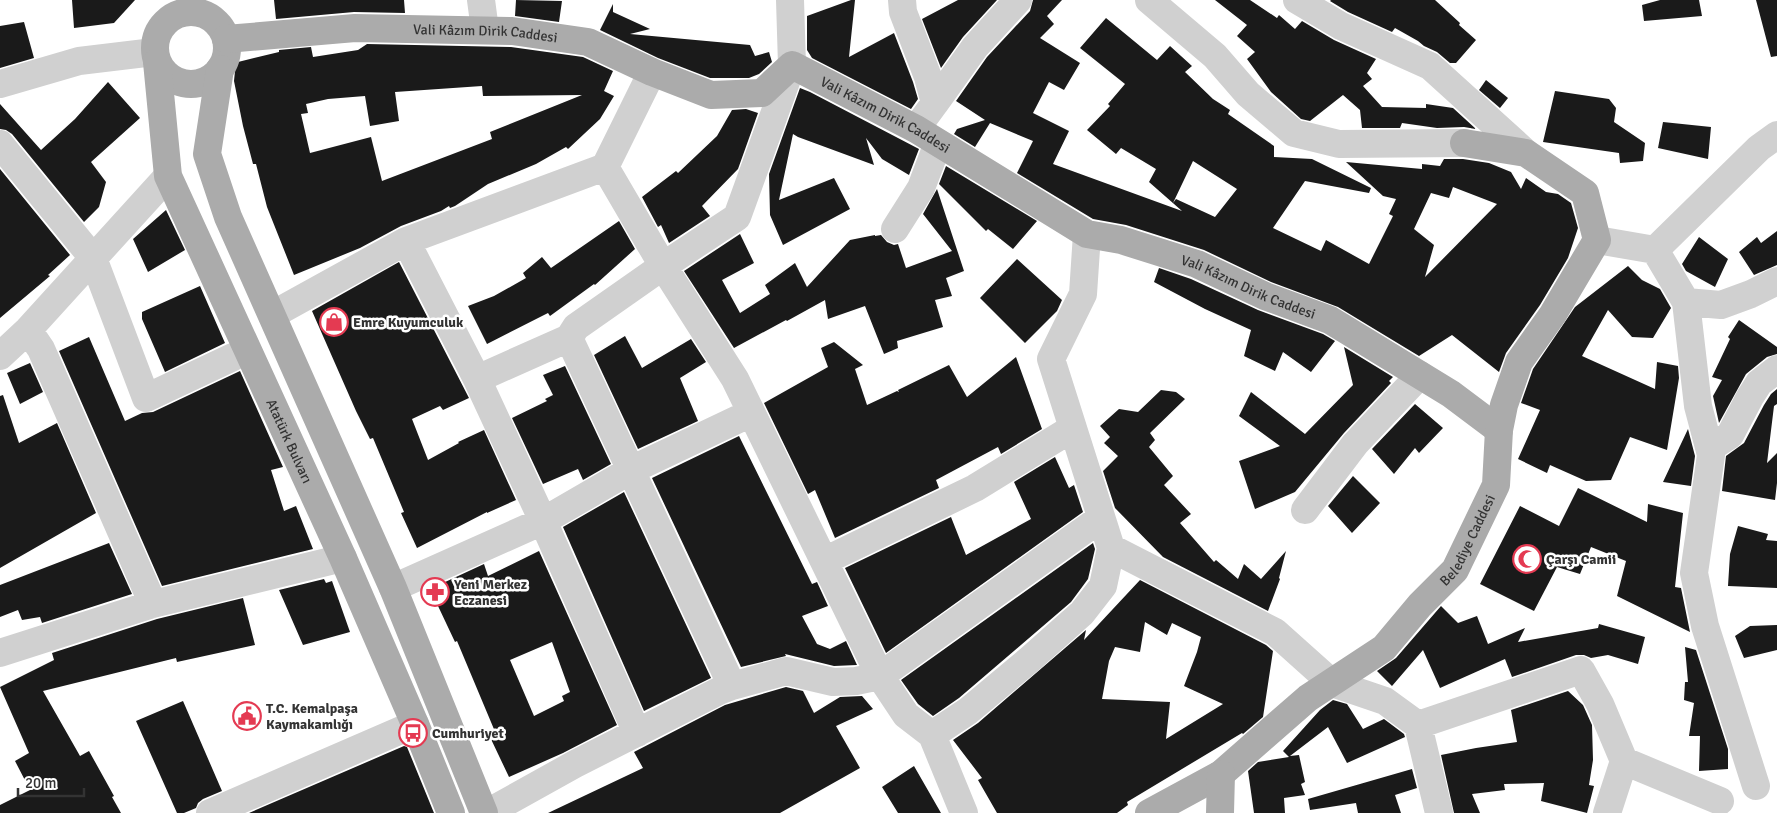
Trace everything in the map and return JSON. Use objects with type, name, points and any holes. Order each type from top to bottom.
[{"type":"main road","points":[[220,69],[213,77],[203,82],[187,84],[171,79],[162,71],[156,57],[154,42],[164,12],[172,16],[182,12],[194,12],[204,14],[215,20],[226,55],[220,69],[207,154],[228,217],[393,588],[486,813]]},
{"type":"main road","name":"Vali Kâzım Dirik Caddesi","points":[[215,20],[355,28],[512,31],[588,42],[652,72],[711,95],[762,93],[792,65],[927,136],[1087,234],[1121,240],[1197,264],[1265,296],[1330,320],[1451,394],[1499,430]]},
{"type":"main road","name":"Atatürk Bulvarı","points":[[156,57],[168,176],[343,558],[415,724],[451,813]]},
{"type":"main road","points":[[1464,143],[1526,153],[1585,193],[1597,240]]},
{"type":"main road","name":"Belediye Caddesi","points":[[1149,813],[1221,774],[1308,698],[1384,648],[1420,605],[1455,570],[1496,485],[1499,430],[1504,405],[1519,362],[1553,314],[1597,240]]},
{"type":"main road","points":[[1220,813],[1221,774]]},
{"type":"street","points":[[482,0],[485,30]]},
{"type":"street","points":[[477,380],[569,338],[576,327],[737,217],[792,65],[790,0]]},
{"type":"street","points":[[902,0],[903,12],[928,77],[935,103]]},
{"type":"street","points":[[895,229],[921,188],[927,136],[935,103],[975,47],[1018,0]]},
{"type":"street","points":[[1149,0],[1215,56],[1248,94],[1294,133],[1339,144],[1464,143]]},
{"type":"street","points":[[1297,0],[1341,26],[1430,66],[1526,153]]},
{"type":"street","points":[[0,84],[79,61],[156,57]]},
{"type":"street","points":[[272,315],[406,241],[605,167],[652,72]]},
{"type":"street","points":[[1655,250],[1759,148],[1777,135]]},
{"type":"street","points":[[0,144],[93,258],[146,398],[233,357]]},
{"type":"street","points":[[605,167],[663,266],[735,380],[880,676],[906,715],[932,735],[964,813]]},
{"type":"street","points":[[0,356],[28,330],[168,176]]},
{"type":"street","points":[[932,735],[968,711],[1029,660],[1082,612],[1103,586],[1111,548],[1051,359],[1083,294],[1087,234]]},
{"type":"street","points":[[1418,725],[1581,670],[1600,704],[1624,761],[1717,807],[1766,786],[1705,626],[1694,573],[1711,455],[1698,406],[1686,302],[1655,250],[1597,240]]},
{"type":"street","points":[[406,241],[477,380],[543,521],[637,733]]},
{"type":"street","points":[[1686,302],[1721,305],[1751,294],[1777,281]]},
{"type":"street","points":[[28,330],[41,349],[153,604]]},
{"type":"street","points":[[569,338],[732,686]]},
{"type":"street","points":[[1710,448],[1730,435],[1759,383],[1777,369]]},
{"type":"street","points":[[1305,510],[1355,444],[1420,375]]},
{"type":"street","points":[[393,588],[543,521],[631,470],[751,413]]},
{"type":"street","points":[[824,560],[975,488],[1073,428]]},
{"type":"street","points":[[486,813],[575,764],[732,686],[786,671],[833,682],[856,681],[880,676],[1101,518]]},
{"type":"street","points":[[1111,548],[1275,632],[1332,682],[1386,701],[1418,725],[1439,813]]},
{"type":"street","points":[[0,653],[153,604],[343,558]]},
{"type":"street","points":[[212,813],[415,724]]},
{"type":"street","points":[[1607,813],[1624,761]]},
{"type":"building","points":[[72,0],[135,0],[114,23],[74,28]]},
{"type":"building","points":[[274,0],[404,0],[405,13],[354,12],[276,19]]},
{"type":"building","points":[[516,0],[562,1],[559,22],[515,16]]},
{"type":"building","points":[[855,0],[849,57],[894,33],[918,99],[911,109],[812,58],[807,50],[807,16]]},
{"type":"building","points":[[958,0],[997,0],[963,37],[941,68],[922,19]]},
{"type":"building","points":[[1033,0],[1062,0],[1047,16],[1054,24],[1040,38],[1080,63],[1064,90],[1049,82],[1033,113],[1069,131],[1053,164],[1182,211],[1149,182],[1156,169],[1121,148],[1116,154],[1087,130],[1110,106],[1108,104],[1125,84],[1080,48],[1106,18],[1157,60],[1170,46],[1192,66],[1185,72],[1213,99],[1230,110],[1228,114],[1274,146],[1274,157],[1312,159],[1371,188],[1369,193],[1305,181],[1273,228],[1321,251],[1326,240],[1369,264],[1393,216],[1389,214],[1396,199],[1383,196],[1346,162],[1422,169],[1422,164],[1440,166],[1444,159],[1463,159],[1489,163],[1511,172],[1521,189],[1526,178],[1546,192],[1558,194],[1571,203],[1578,228],[1568,258],[1540,305],[1506,353],[1499,372],[1452,335],[1419,356],[1338,307],[1271,282],[1204,250],[1126,225],[1093,219],[1017,173],[1033,141],[990,123],[975,147],[954,134],[957,129],[985,120],[956,101],[987,57],[1030,11]],"holes":[[[1193,161],[1237,189],[1215,217],[1176,199],[1173,203]],[[1453,187],[1497,204],[1425,277],[1434,245],[1414,229],[1431,193],[1449,198]]]},
{"type":"building","points":[[1215,0],[1250,0],[1277,18],[1279,15],[1295,29],[1302,21],[1334,40],[1376,59],[1367,73],[1372,79],[1363,86],[1382,107],[1426,108],[1426,104],[1453,108],[1476,129],[1464,127],[1437,128],[1402,123],[1400,128],[1362,128],[1360,110],[1343,95],[1310,121],[1301,119],[1271,92],[1247,59],[1255,52],[1237,36],[1247,25]]},
{"type":"building","points":[[1331,0],[1435,0],[1476,40],[1456,63],[1450,63],[1437,52],[1395,28],[1392,32],[1348,12]]},
{"type":"building","points":[[1660,0],[1699,0],[1702,16],[1644,21],[1642,5]]},
{"type":"building","points":[[1756,0],[1777,0],[1777,56],[1771,57]]},
{"type":"building","points":[[613,4],[613,12],[650,29],[630,34],[750,45],[755,56],[769,52],[772,62],[759,74],[749,78],[710,78],[658,58],[600,30]]},
{"type":"building","points":[[24,22],[34,58],[0,68],[0,26]]},
{"type":"building","points":[[367,44],[511,47],[583,57],[613,71],[604,91],[614,96],[600,119],[568,149],[566,147],[536,164],[488,184],[455,206],[450,208],[449,206],[441,211],[401,226],[360,248],[294,275],[267,207],[256,164],[253,164],[234,81],[234,63],[279,52],[279,50],[311,47],[313,57],[358,50]],"holes":[[[482,86],[483,96],[582,95],[490,132],[492,139],[382,181],[371,137],[310,153],[301,114],[308,113],[306,104],[328,99],[365,96],[370,126],[399,121],[395,92]]]},
{"type":"building","points":[[1486,80],[1508,98],[1500,108],[1479,90]]},
{"type":"building","points":[[108,82],[140,118],[91,162],[106,182],[99,207],[84,222],[12,134],[0,129],[0,104],[41,150],[75,119]]},
{"type":"building","points":[[800,88],[919,149],[909,175],[882,159],[866,138],[874,165],[793,134],[779,200],[834,178],[850,209],[783,245],[770,215],[769,174]]},
{"type":"building","points":[[1555,91],[1609,99],[1616,108],[1614,122],[1645,143],[1643,161],[1620,163],[1619,153],[1543,142]]},
{"type":"building","points":[[746,109],[758,113],[738,169],[702,206],[710,216],[669,243],[661,225],[658,227],[642,197],[676,171],[678,173],[717,136],[732,110]]},
{"type":"building","points":[[1663,122],[1711,127],[1708,159],[1658,148]]},
{"type":"building","points":[[946,166],[1037,221],[1013,249],[988,229],[986,231],[939,184]]},
{"type":"building","points":[[0,169],[70,255],[48,275],[50,276],[0,318]]},
{"type":"building","points":[[937,189],[964,271],[946,278],[952,296],[935,300],[943,327],[897,341],[898,348],[884,354],[865,306],[828,319],[825,300],[734,348],[684,271],[740,234],[754,263],[722,280],[740,313],[770,294],[765,285],[795,263],[807,287],[850,240],[881,235],[887,242],[894,245],[898,244],[906,268],[952,251],[923,214]]},
{"type":"building","points":[[166,210],[185,250],[148,272],[133,239]]},
{"type":"building","points":[[619,221],[635,249],[595,285],[550,316],[548,313],[487,344],[468,306],[494,296],[526,278],[523,273],[542,257],[551,268]]},
{"type":"building","points":[[1777,231],[1777,265],[1754,275],[1739,252],[1757,237],[1761,243]]},
{"type":"building","points":[[1699,237],[1728,259],[1715,287],[1686,271],[1682,264]]},
{"type":"building","points":[[1017,259],[1062,300],[1057,311],[1025,343],[980,298]]},
{"type":"building","points":[[399,262],[469,398],[443,410],[440,406],[412,419],[428,460],[458,442],[484,430],[516,500],[487,512],[417,548],[401,513],[404,512],[373,438],[370,439],[356,411],[312,311]]},
{"type":"building","points":[[1628,266],[1642,280],[1660,289],[1671,308],[1653,338],[1632,337],[1608,310],[1582,356],[1655,389],[1657,362],[1678,366],[1679,378],[1667,450],[1630,437],[1611,480],[1586,481],[1550,465],[1547,473],[1518,459],[1540,410],[1521,403],[1533,369],[1575,307]]},
{"type":"building","points":[[1159,268],[1191,279],[1258,310],[1323,334],[1335,341],[1311,372],[1283,352],[1275,371],[1244,356],[1251,330],[1205,309],[1154,282]]},
{"type":"building","points":[[200,286],[225,343],[165,372],[142,319],[142,312]]},
{"type":"building","points":[[1739,320],[1777,347],[1777,354],[1767,357],[1746,374],[1719,423],[1713,396],[1722,380],[1712,377],[1730,339],[1728,337]]},
{"type":"building","points":[[625,336],[642,368],[691,339],[706,362],[680,378],[698,421],[638,449],[594,355]]},
{"type":"building","points":[[89,337],[125,421],[142,413],[153,412],[240,371],[283,467],[271,470],[284,511],[296,506],[313,549],[162,586],[59,351]]},
{"type":"building","points":[[834,342],[863,365],[855,369],[867,405],[897,391],[899,392],[898,390],[949,365],[967,397],[1016,357],[1042,429],[1001,454],[998,447],[936,480],[939,488],[835,538],[815,490],[808,494],[764,403],[828,367],[821,348]]},
{"type":"building","points":[[1344,347],[1393,377],[1389,381],[1391,383],[1344,433],[1295,492],[1255,509],[1239,461],[1280,446],[1239,416],[1251,392],[1305,434],[1353,385]]},
{"type":"building","points":[[30,363],[43,392],[20,404],[7,373]]},
{"type":"building","points":[[565,366],[611,464],[583,480],[578,469],[543,484],[512,418],[547,401],[545,399],[553,395],[543,375]]},
{"type":"building","points":[[1777,389],[1777,404],[1774,406],[1767,463],[1777,453],[1775,500],[1722,491],[1726,456],[1744,443],[1764,405],[1771,394]]},
{"type":"building","points":[[1161,390],[1176,392],[1185,399],[1150,433],[1155,440],[1149,447],[1173,476],[1164,485],[1191,514],[1180,523],[1214,562],[1216,560],[1238,579],[1244,564],[1261,579],[1286,551],[1280,579],[1268,611],[1163,557],[1115,508],[1103,471],[1118,456],[1104,443],[1110,437],[1100,426],[1119,409],[1138,412]]},
{"type":"building","points":[[3,395],[19,443],[57,423],[96,513],[0,568],[0,396]]},
{"type":"building","points":[[1415,404],[1443,428],[1419,453],[1415,448],[1394,474],[1372,449]]},
{"type":"building","points":[[1688,429],[1695,456],[1691,486],[1663,482]]},
{"type":"building","points":[[739,436],[812,584],[817,582],[828,606],[802,616],[817,644],[830,649],[846,641],[857,665],[834,666],[785,654],[786,656],[741,667],[652,478]]},
{"type":"building","points":[[1055,457],[1069,488],[1074,485],[1083,512],[886,653],[845,568],[951,517],[966,555],[1031,519],[1014,482]]},
{"type":"building","points":[[1353,476],[1380,503],[1352,533],[1328,506]]},
{"type":"building","points":[[1578,488],[1647,522],[1648,504],[1683,513],[1675,587],[1681,588],[1690,632],[1617,596],[1626,561],[1591,547],[1580,574],[1557,567],[1534,611],[1480,584],[1520,506],[1559,526]]},
{"type":"building","points":[[624,492],[711,678],[644,711],[563,527]]},
{"type":"building","points":[[1738,526],[1768,534],[1766,540],[1777,541],[1777,588],[1728,586],[1730,554]]},
{"type":"building","points":[[109,543],[132,594],[42,623],[40,617],[22,620],[18,610],[0,617],[0,585]]},
{"type":"building","points":[[1093,543],[1095,549],[1088,579],[1071,602],[959,698],[933,716],[918,704],[901,680]]},
{"type":"building","points":[[539,551],[617,725],[563,753],[509,777],[490,737],[496,734],[457,641],[455,642],[430,589],[484,564],[488,576]],"holes":[[[552,642],[570,692],[562,696],[564,701],[534,716],[510,660]]]},
{"type":"building","points":[[324,579],[326,583],[332,581],[350,632],[303,645],[279,590]]},
{"type":"building","points":[[1140,580],[1266,645],[1273,651],[1263,717],[1243,734],[1127,802],[1128,805],[1117,813],[997,813],[978,780],[982,778],[953,740],[978,723],[1086,630],[1084,640]],"holes":[[[1145,622],[1167,635],[1172,623],[1201,637],[1184,686],[1223,704],[1166,739],[1170,702],[1102,699],[1109,661],[1115,647],[1140,652]]]},
{"type":"building","points":[[243,598],[255,645],[177,662],[176,658],[43,691],[80,756],[89,751],[114,796],[112,797],[121,813],[0,813],[0,805],[30,790],[15,761],[29,753],[0,687],[54,660],[52,653],[157,619]]},
{"type":"building","points":[[1441,606],[1458,623],[1477,616],[1488,644],[1525,628],[1518,642],[1598,628],[1599,624],[1645,637],[1638,664],[1608,655],[1591,658],[1584,655],[1576,655],[1512,677],[1505,659],[1440,688],[1423,650],[1392,686],[1377,671],[1396,658]]},
{"type":"building","points":[[1777,625],[1777,650],[1744,658],[1735,636],[1750,626]]},
{"type":"building","points":[[1685,647],[1696,650],[1728,749],[1728,769],[1699,771],[1700,736],[1689,736],[1694,703],[1684,700],[1685,682],[1688,682]]},
{"type":"building","points":[[786,687],[803,691],[814,713],[840,697],[862,696],[873,709],[836,726],[860,768],[780,813],[548,813],[643,768],[634,752],[725,705]]},
{"type":"building","points":[[1568,691],[1583,705],[1592,725],[1593,760],[1589,785],[1594,786],[1587,813],[1541,801],[1544,783],[1504,784],[1505,790],[1472,794],[1480,813],[1454,813],[1441,755],[1517,742],[1511,710]]},
{"type":"building","points":[[1333,700],[1347,704],[1363,729],[1384,719],[1404,734],[1405,737],[1347,763],[1328,727],[1290,756],[1299,755],[1305,782],[1301,784],[1305,795],[1284,798],[1285,813],[1254,813],[1248,771],[1258,762],[1289,757],[1283,751],[1320,710]]},
{"type":"building","points":[[183,701],[222,791],[203,799],[196,808],[184,813],[177,813],[136,721]]},
{"type":"building","points":[[404,746],[407,747],[434,813],[249,813]]},
{"type":"building","points":[[914,766],[941,813],[898,813],[882,787]]},
{"type":"building","points":[[1412,769],[1417,788],[1395,795],[1401,813],[1358,813],[1356,803],[1310,810],[1308,799]]},
{"type":"place","name":"Emre Kuyumculuk","points":[[334,322]]},
{"type":"place","name":"Çarşı Camii","points":[[1527,559]]},
{"type":"place","name":"Yeni Merkez Eczanesi","points":[[435,592]]},
{"type":"place","name":"T.C. Kemalpaşa Kaymakamlığı","points":[[247,716]]},
{"type":"place","name":"Cumhuriyet","points":[[413,733]]}]
